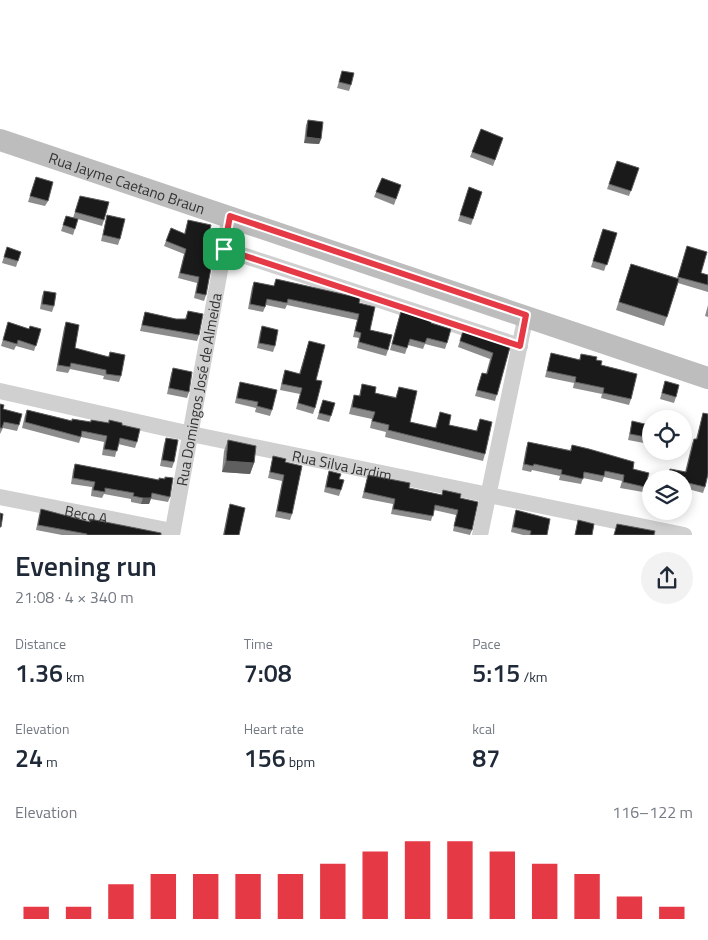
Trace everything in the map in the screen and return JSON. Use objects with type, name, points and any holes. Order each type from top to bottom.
[{"type":"street","name":"Rua Jayme Caetano Braun","points":[[0,140],[526,315],[708,378]]},
{"type":"street","name":"Rua Domingos José de Almeida","points":[[172,533],[230,216]]},
{"type":"street","points":[[224,249],[520,346]]},
{"type":"street","points":[[480,535],[526,315]]},
{"type":"street","name":"Rua Silva Jardim","points":[[0,391],[191,434],[684,535]]},
{"type":"street","name":"Beco A","points":[[0,497],[172,533]]},
{"type":"building","points":[[342,71],[354,73],[351,85],[339,82]]},
{"type":"building","points":[[308,120],[323,122],[321,139],[306,137]]},
{"type":"building","points":[[481,129],[503,138],[495,160],[472,152]]},
{"type":"building","points":[[617,161],[639,168],[631,191],[609,184]]},
{"type":"building","points":[[36,177],[53,182],[48,201],[30,196]]},
{"type":"building","points":[[382,178],[401,185],[396,199],[376,192]]},
{"type":"building","points":[[469,187],[482,192],[473,219],[460,215]]},
{"type":"building","points":[[80,196],[109,202],[104,220],[75,212]]},
{"type":"building","points":[[107,215],[125,219],[120,239],[103,235]]},
{"type":"building","points":[[66,216],[78,219],[75,229],[63,225]]},
{"type":"building","points":[[188,220],[211,225],[209,234],[217,236],[206,295],[196,293],[199,277],[180,273],[186,249],[166,241],[171,228],[185,234]]},
{"type":"building","points":[[603,229],[617,233],[607,265],[593,261]]},
{"type":"building","points":[[687,246],[707,252],[701,273],[708,275],[708,285],[678,277]]},
{"type":"building","points":[[7,247],[21,252],[18,261],[4,257]]},
{"type":"building","points":[[631,264],[679,279],[667,317],[619,302]]},
{"type":"building","points":[[276,279],[360,298],[359,303],[375,307],[370,330],[392,335],[388,350],[359,342],[361,333],[355,331],[359,314],[288,299],[287,303],[267,299],[265,307],[250,304],[254,282],[274,286]]},
{"type":"building","points":[[44,291],[56,293],[54,306],[42,304]]},
{"type":"building","points":[[188,311],[203,314],[199,335],[142,325],[145,312],[176,319],[186,319]]},
{"type":"building","points":[[401,311],[451,329],[447,343],[427,338],[425,343],[410,339],[407,348],[392,344]]},
{"type":"building","points":[[8,322],[29,329],[30,326],[41,329],[36,346],[18,340],[17,344],[3,340]]},
{"type":"building","points":[[66,322],[79,325],[75,348],[109,357],[110,352],[125,355],[121,376],[106,374],[106,370],[71,363],[70,367],[58,365]]},
{"type":"building","points":[[262,326],[278,330],[275,346],[259,343]]},
{"type":"building","points":[[463,331],[510,347],[497,395],[477,390],[482,373],[487,374],[493,353],[460,341]]},
{"type":"building","points":[[309,341],[325,345],[316,380],[322,381],[315,408],[298,403],[302,388],[282,384],[285,370],[300,374]]},
{"type":"building","points":[[551,353],[580,360],[581,354],[597,357],[596,360],[602,361],[601,365],[637,374],[631,399],[603,393],[604,388],[575,382],[576,377],[547,371]]},
{"type":"building","points":[[173,368],[192,372],[189,392],[169,388]]},
{"type":"building","points":[[665,381],[679,385],[676,397],[662,393]]},
{"type":"building","points":[[240,382],[277,390],[272,410],[257,406],[258,402],[237,398]]},
{"type":"building","points":[[362,384],[376,387],[375,393],[396,398],[399,387],[417,391],[410,422],[436,428],[440,412],[451,415],[449,425],[477,431],[480,419],[492,422],[485,454],[388,430],[389,425],[372,421],[375,412],[352,407],[354,395],[360,396]]},
{"type":"building","points":[[323,400],[335,403],[331,416],[319,413]]},
{"type":"building","points":[[0,404],[4,405],[3,409],[22,414],[19,425],[4,422],[2,428],[0,428]]},
{"type":"building","points":[[27,410],[72,421],[72,419],[91,422],[91,420],[109,423],[109,420],[140,429],[137,442],[120,438],[117,451],[104,449],[107,436],[82,431],[81,437],[25,422]]},
{"type":"building","points":[[703,413],[708,414],[708,474],[705,487],[692,484],[692,470],[686,470],[689,460],[692,460],[694,439],[697,439]]},
{"type":"building","points":[[632,421],[642,423],[642,436],[630,434]]},
{"type":"building","points":[[166,438],[178,440],[174,462],[162,460]]},
{"type":"building","points":[[228,440],[256,446],[254,463],[226,461]]},
{"type":"building","points":[[528,442],[571,451],[572,445],[634,462],[633,469],[642,471],[642,486],[623,482],[624,475],[605,471],[604,476],[584,472],[583,479],[561,474],[562,470],[534,464],[533,466],[524,464]]},
{"type":"building","points":[[273,456],[286,459],[285,462],[302,466],[292,514],[277,511],[284,475],[270,472]]},
{"type":"building","points":[[75,464],[159,480],[159,478],[165,479],[165,477],[173,478],[170,497],[152,493],[151,498],[143,498],[133,496],[134,493],[105,488],[105,492],[93,490],[95,482],[73,478]]},
{"type":"building","points":[[329,471],[341,474],[339,479],[344,480],[341,490],[326,487]]},
{"type":"building","points":[[368,475],[410,483],[409,488],[442,495],[443,490],[461,494],[460,498],[478,502],[472,530],[454,526],[458,510],[435,505],[433,516],[393,509],[395,499],[364,492]]},
{"type":"building","points":[[230,504],[245,508],[239,535],[224,535]]},
{"type":"building","points":[[41,509],[90,522],[90,519],[161,533],[161,535],[87,535],[38,525]]},
{"type":"building","points":[[516,510],[550,519],[547,535],[530,535],[531,531],[513,527]]},
{"type":"building","points":[[0,513],[3,514],[1,527],[0,527]]},
{"type":"building","points":[[578,520],[594,524],[592,535],[575,535]]},
{"type":"building","points":[[617,524],[655,531],[654,535],[614,535]]},
{"type":"route","points":[[230,216],[526,315],[520,346],[283,268],[224,249],[230,216]]}]
